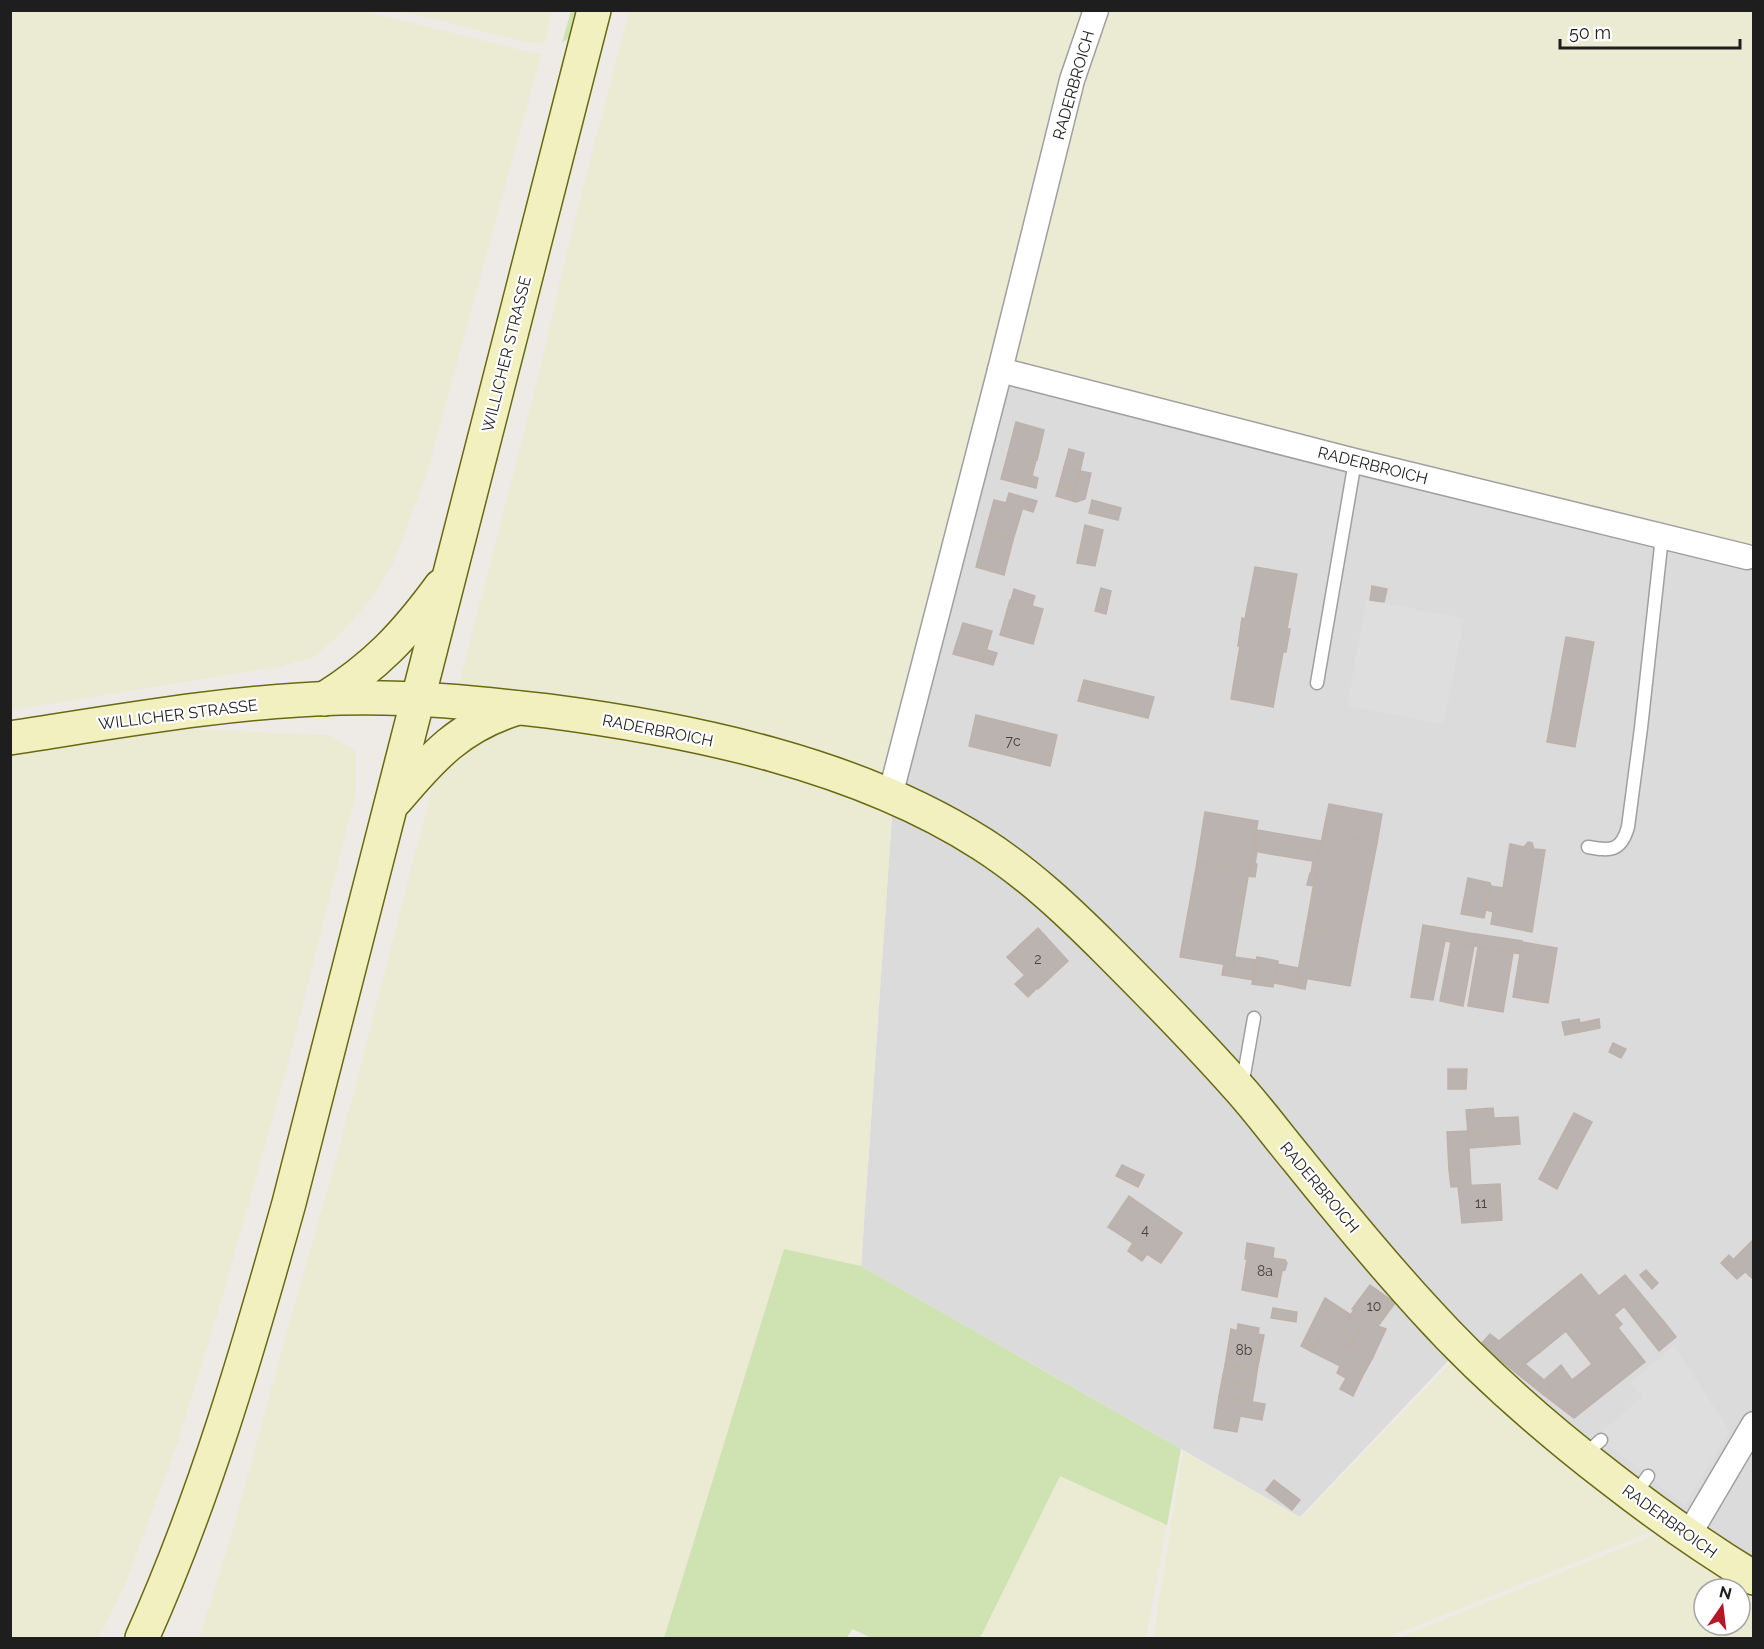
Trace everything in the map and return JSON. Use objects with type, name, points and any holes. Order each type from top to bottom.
[{"type":"street","name":"WILLICHER STRASSE","points":[[142,1638],[190,1521],[238,1378],[289,1203],[594,10]]},
{"type":"street","name":"RADERBROICH","points":[[890,796],[1072,80],[1096,10]]},
{"type":"street","name":"RADERBROICH","points":[[1000,370],[1355,461],[1747,557]]},
{"type":"street","points":[[324,699],[361,674],[390,648],[416,620],[451,573]]},
{"type":"street","name":"WILLICHER STRASSE","points":[[10,738],[252,704],[324,699],[419,698]]},
{"type":"street","name":"RADERBROICH","points":[[419,698],[480,703],[606,720],[694,735],[789,760],[839,776],[941,819],[1008,861],[1077,921],[1142,985],[1241,1090],[1426,1311],[1502,1388],[1592,1448],[1641,1487],[1688,1536],[1754,1578]]},
{"type":"street","points":[[391,806],[445,746],[469,729],[500,714],[520,708]]},
{"type":"street","points":[[1688,1536],[1711,1488],[1754,1424]]},
{"type":"lane","points":[[1317,683],[1355,461]]},
{"type":"lane","points":[[1588,847],[1606,850],[1615,848],[1622,842],[1628,827],[1662,537]]},
{"type":"lane","points":[[1241,1090],[1254,1018]]},
{"type":"shaded area","points":[[1003,375],[1753,563],[1753,1565],[1535,1404],[1468,1340],[1300,1517],[861,1266],[892,816]]},
{"type":"shaded area","points":[[1366,600],[1464,618],[1444,724],[1347,706]]},
{"type":"shaded area","points":[[1674,1346],[1730,1431],[1685,1505],[1596,1436],[1642,1397],[1630,1383]]},
{"type":"green space","points":[[11,10],[364,11],[541,55],[427,473],[394,561],[374,595],[344,630],[314,657],[278,667],[11,710]]},
{"type":"green space","points":[[402,11],[552,11],[544,45]]},
{"type":"green space","points":[[571,11],[578,11],[571,36],[562,43]]},
{"type":"green space","points":[[629,11],[1753,11],[1753,553],[995,365],[961,483],[892,816],[861,1266],[784,1250],[664,1638],[199,1638],[232,1533],[339,1149],[538,377],[572,230]]},
{"type":"green space","points":[[179,729],[329,735],[356,751],[356,793],[284,1078],[221,1302],[178,1442],[124,1587],[99,1638],[11,1638],[11,754]]},
{"type":"green space","points":[[784,1249],[861,1266],[1181,1449],[1167,1525],[1060,1476],[980,1638],[872,1638],[852,1629],[847,1638],[664,1638]]},
{"type":"green space","points":[[1459,1354],[1668,1525],[1386,1638],[1153,1638],[1183,1451],[1301,1518]]},
{"type":"green space","points":[[1060,1475],[1167,1525],[1146,1638],[980,1638]]},
{"type":"green space","points":[[1672,1528],[1743,1577],[1692,1577],[1692,1637],[1752,1637],[1752,1583],[1753,1638],[1397,1638]]},
{"type":"building","points":[[1016,422],[1044,430],[1037,460],[1008,453]]},
{"type":"building","points":[[1069,449],[1084,453],[1080,471],[1064,467]]},
{"type":"building","points":[[1008,453],[1036,460],[1032,476],[1038,478],[1036,488],[1001,479]]},
{"type":"building","points":[[1064,467],[1080,471],[1075,490],[1059,486]]},
{"type":"building","points":[[1080,471],[1091,473],[1085,499],[1076,502],[1073,501]]},
{"type":"building","points":[[1059,486],[1075,490],[1073,501],[1056,496]]},
{"type":"building","points":[[1009,493],[1037,501],[1033,512],[1006,503]]},
{"type":"building","points":[[994,500],[1023,507],[1013,540],[985,533]]},
{"type":"building","points":[[1092,500],[1121,508],[1118,520],[1089,513]]},
{"type":"building","points":[[1085,525],[1103,530],[1095,566],[1077,563]]},
{"type":"building","points":[[985,533],[1013,540],[1004,575],[976,567]]},
{"type":"building","points":[[1255,567],[1297,574],[1287,629],[1290,629],[1286,652],[1283,652],[1273,707],[1231,699],[1242,618],[1245,619]]},
{"type":"building","points":[[1372,586],[1387,589],[1384,602],[1370,600]]},
{"type":"building","points":[[1101,588],[1111,591],[1106,614],[1095,611]]},
{"type":"building","points":[[1014,589],[1035,596],[1032,606],[1011,600]]},
{"type":"building","points":[[1010,600],[1043,609],[1033,644],[1000,635]]},
{"type":"building","points":[[963,623],[992,631],[983,662],[953,654]]},
{"type":"building","points":[[1566,637],[1594,642],[1575,747],[1547,742]]},
{"type":"building","points":[[987,650],[997,653],[993,665],[983,662]]},
{"type":"building","points":[[1084,680],[1154,697],[1148,718],[1078,701]]},
{"type":"building","points":[[976,715],[1057,735],[1050,766],[969,746]]},
{"type":"building","points":[[1329,804],[1382,814],[1377,843],[1323,833]]},
{"type":"building","points":[[1205,812],[1258,821],[1249,871],[1197,862]]},
{"type":"building","points":[[1257,830],[1322,841],[1318,862],[1253,851]]},
{"type":"building","points":[[1323,833],[1377,843],[1359,936],[1306,927]]},
{"type":"building","points":[[1528,842],[1532,843],[1534,849],[1545,850],[1532,932],[1491,924],[1493,912],[1486,910],[1491,886],[1503,888],[1510,844],[1524,847]]},
{"type":"building","points":[[1253,851],[1257,851],[1255,864],[1251,863]]},
{"type":"building","points":[[1313,861],[1318,862],[1316,875],[1311,874]]},
{"type":"building","points":[[1197,862],[1249,871],[1233,966],[1180,957]]},
{"type":"building","points":[[1251,863],[1257,864],[1255,877],[1248,876]]},
{"type":"building","points":[[1310,873],[1316,875],[1314,886],[1307,885]]},
{"type":"building","points":[[1468,878],[1490,883],[1484,918],[1461,914]]},
{"type":"building","points":[[1423,925],[1476,934],[1474,946],[1421,937]]},
{"type":"building","points":[[1306,927],[1359,936],[1350,986],[1297,977]]},
{"type":"building","points":[[1038,928],[1068,961],[1038,989],[1007,957]]},
{"type":"building","points":[[1476,934],[1522,941],[1520,954],[1474,946]]},
{"type":"building","points":[[1421,937],[1445,941],[1433,1000],[1411,997]]},
{"type":"building","points":[[1451,942],[1474,946],[1463,1006],[1440,1001]]},
{"type":"building","points":[[1522,942],[1557,948],[1548,1003],[1513,997]]},
{"type":"building","points":[[1478,947],[1513,953],[1503,1012],[1468,1006]]},
{"type":"building","points":[[1234,957],[1256,960],[1253,980],[1222,975],[1224,964],[1233,966]]},
{"type":"building","points":[[1257,957],[1278,961],[1273,987],[1252,984]]},
{"type":"building","points":[[1277,964],[1299,968],[1297,977],[1307,979],[1305,989],[1274,983]]},
{"type":"building","points":[[1025,975],[1037,988],[1028,997],[1015,984]]},
{"type":"building","points":[[1579,1019],[1580,1023],[1599,1019],[1600,1028],[1565,1035],[1562,1022]]},
{"type":"building","points":[[1613,1043],[1626,1049],[1621,1058],[1609,1052]]},
{"type":"building","points":[[1448,1069],[1467,1069],[1466,1089],[1448,1089]]},
{"type":"building","points":[[1493,1108],[1494,1118],[1518,1117],[1520,1144],[1496,1146],[1495,1133],[1468,1134],[1466,1110]]},
{"type":"building","points":[[1574,1113],[1592,1122],[1584,1137],[1566,1128]]},
{"type":"building","points":[[1566,1128],[1584,1137],[1567,1169],[1549,1160]]},
{"type":"building","points":[[1468,1131],[1470,1168],[1449,1170],[1447,1132]]},
{"type":"building","points":[[1495,1133],[1496,1146],[1469,1148],[1468,1134]]},
{"type":"building","points":[[1549,1160],[1567,1169],[1557,1189],[1539,1179]]},
{"type":"building","points":[[1122,1165],[1144,1175],[1138,1187],[1116,1176]]},
{"type":"building","points":[[1470,1168],[1471,1186],[1451,1187],[1449,1170]]},
{"type":"building","points":[[1500,1184],[1502,1220],[1462,1223],[1458,1186]]},
{"type":"building","points":[[1129,1196],[1182,1233],[1161,1263],[1147,1254],[1142,1261],[1128,1251],[1133,1243],[1108,1227]]},
{"type":"building","points":[[1752,1241],[1754,1242],[1754,1280],[1733,1260]]},
{"type":"building","points":[[1247,1243],[1274,1248],[1273,1258],[1285,1260],[1287,1263],[1285,1270],[1282,1271],[1277,1297],[1242,1290]]},
{"type":"building","points":[[1729,1255],[1745,1272],[1737,1279],[1721,1263]]},
{"type":"building","points":[[1646,1270],[1658,1283],[1652,1289],[1640,1275]]},
{"type":"building","points":[[1581,1274],[1614,1315],[1577,1345],[1544,1304]]},
{"type":"building","points":[[1625,1275],[1640,1293],[1614,1315],[1599,1296]]},
{"type":"building","points":[[1370,1285],[1395,1303],[1378,1326],[1352,1309]]},
{"type":"building","points":[[1640,1293],[1665,1323],[1648,1337],[1624,1306]]},
{"type":"building","points":[[1325,1298],[1351,1315],[1346,1321],[1359,1330],[1351,1346],[1311,1326]]},
{"type":"building","points":[[1544,1304],[1566,1331],[1539,1353],[1517,1326]]},
{"type":"building","points":[[1273,1308],[1297,1312],[1296,1322],[1271,1318]]},
{"type":"building","points":[[1354,1310],[1386,1329],[1373,1357],[1351,1346],[1359,1330],[1346,1321]]},
{"type":"building","points":[[1614,1315],[1622,1324],[1618,1328],[1645,1362],[1574,1418],[1544,1395],[1569,1376],[1572,1380],[1592,1364],[1577,1345]]},
{"type":"building","points":[[1665,1323],[1676,1337],[1659,1351],[1648,1337]]},
{"type":"building","points":[[1238,1324],[1259,1328],[1258,1334],[1264,1335],[1257,1371],[1225,1365],[1231,1329],[1237,1331]]},
{"type":"building","points":[[1311,1326],[1322,1332],[1312,1352],[1301,1346]]},
{"type":"building","points":[[1517,1326],[1539,1353],[1515,1372],[1488,1350]]},
{"type":"building","points":[[1322,1332],[1373,1357],[1362,1377],[1312,1352]]},
{"type":"building","points":[[1490,1334],[1499,1341],[1488,1350],[1481,1344]]},
{"type":"building","points":[[1525,1364],[1553,1387],[1544,1395],[1515,1372]]},
{"type":"building","points":[[1225,1365],[1257,1371],[1255,1386],[1222,1380]]},
{"type":"building","points":[[1561,1365],[1569,1376],[1553,1387],[1544,1380]]},
{"type":"building","points":[[1340,1366],[1362,1377],[1353,1396],[1340,1389],[1346,1378],[1337,1373]]},
{"type":"building","points":[[1222,1380],[1255,1386],[1252,1402],[1219,1396]]},
{"type":"building","points":[[1219,1396],[1265,1404],[1262,1420],[1240,1416],[1237,1432],[1214,1428]]},
{"type":"building","points":[[1274,1480],[1300,1500],[1292,1510],[1266,1490]]}]
